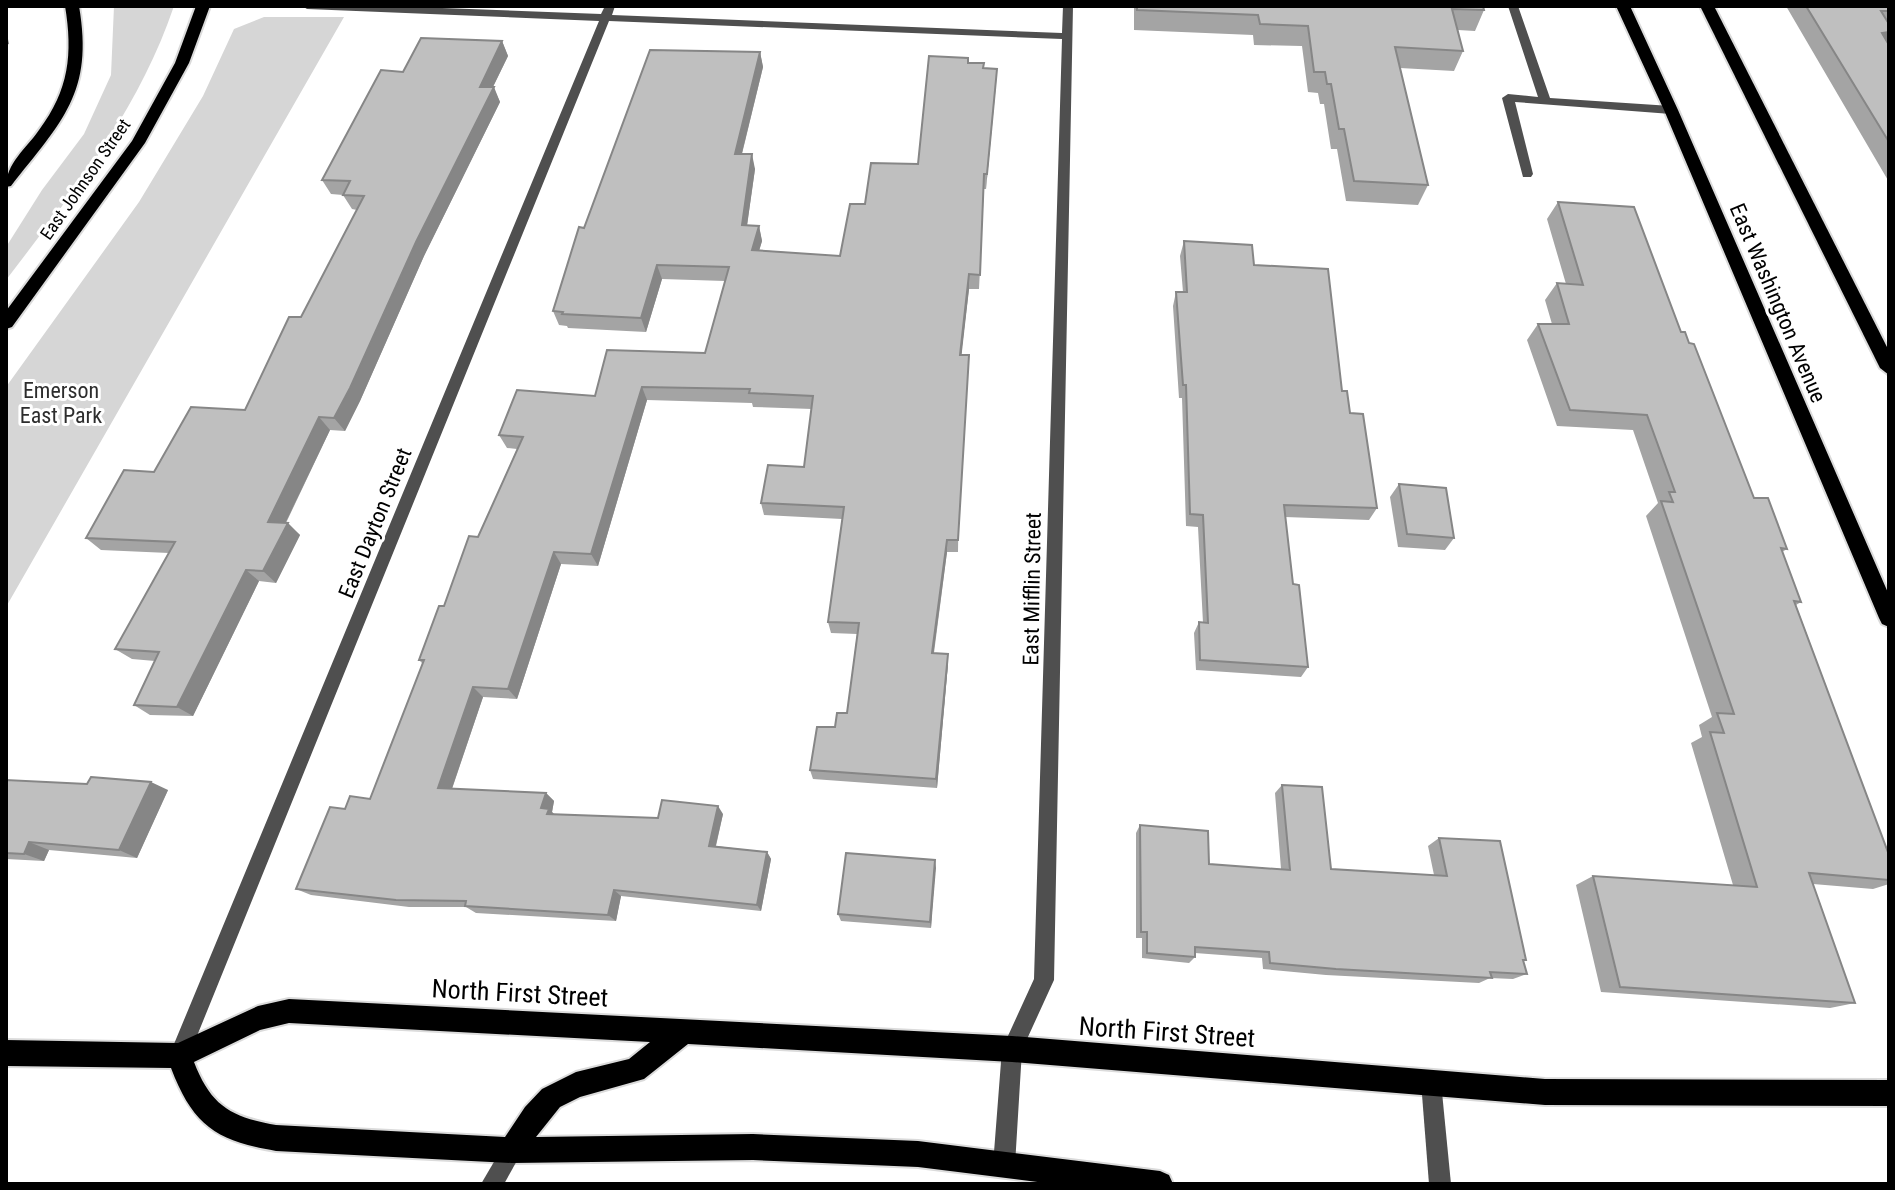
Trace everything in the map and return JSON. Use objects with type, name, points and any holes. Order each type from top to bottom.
[{"type":"main road","points":[[6,182],[50,126],[74,81],[77,33],[72,6]]},
{"type":"main road","name":"East Johnson Street","points":[[6,323],[138,143],[182,63],[203,6]]},
{"type":"main road","name":"East Washington Avenue","points":[[1623,6],[1671,110],[1889,618]]},
{"type":"main road","points":[[1707,6],[1889,368]]},
{"type":"main road","name":"North First Street","points":[[179,1056],[258,1018],[289,1011],[1012,1049],[1591,1093],[1889,1093]]},
{"type":"main road","points":[[512,1150],[534,1116],[551,1098],[576,1085],[635,1070],[685,1031]]},
{"type":"main road","points":[[6,1053],[179,1056],[195,1097],[204,1110],[218,1121],[239,1130],[276,1138],[512,1150],[753,1147],[918,1154],[1002,1175],[1160,1184]]},
{"type":"street","points":[[307,6],[608,11],[1067,36]]},
{"type":"street","name":"East Mifflin Street","points":[[1002,1175],[1012,1049],[1044,980],[1068,6]]},
{"type":"street","points":[[1513,6],[1545,101]]},
{"type":"street","name":"East Dayton Street","points":[[179,1056],[608,11]]},
{"type":"street","points":[[1527,174],[1508,98],[1671,110]]},
{"type":"street","points":[[1431,1082],[1440,1184]]},
{"type":"street","points":[[492,1184],[512,1150]]},
{"type":"green space","points":[[114,6],[174,6],[159,45],[123,116],[79,183],[6,280],[6,247],[42,190],[84,134],[111,75]]},
{"type":"green space","name":"Emerson East Park","points":[[264,17],[344,17],[6,607],[6,387],[139,202],[203,96],[234,29]]},
{"type":"building","points":[[1137,6],[1483,6],[1484,10],[1452,9],[1463,51],[1395,47],[1428,185],[1354,181],[1344,129],[1339,129],[1331,84],[1327,84],[1325,72],[1314,72],[1308,26],[1260,24],[1258,15],[1137,10]]},
{"type":"building","points":[[1806,6],[1889,6],[1889,11],[1881,11],[1889,24],[1889,32],[1882,33],[1889,45],[1889,142]]},
{"type":"building","points":[[421,38],[502,41],[480,87],[494,87],[416,242],[350,388],[334,418],[319,417],[268,522],[288,523],[263,571],[246,570],[177,707],[134,705],[159,652],[115,649],[175,542],[86,538],[124,470],[154,472],[191,407],[245,410],[289,317],[301,317],[364,196],[343,195],[350,181],[322,180],[381,70],[403,72]]},
{"type":"building","points":[[650,50],[760,52],[735,154],[752,154],[742,225],[759,226],[752,250],[840,256],[850,204],[865,204],[871,163],[918,164],[929,56],[968,58],[968,63],[984,63],[983,68],[997,69],[987,174],[984,174],[980,275],[969,274],[960,355],[969,355],[958,540],[947,540],[932,653],[948,654],[936,779],[810,770],[817,727],[835,727],[837,713],[847,713],[859,623],[828,622],[844,507],[761,503],[768,465],[804,467],[813,396],[749,393],[750,389],[642,387],[591,554],[554,552],[508,689],[473,687],[438,788],[546,793],[541,808],[549,809],[547,814],[658,818],[662,800],[718,806],[709,846],[767,852],[757,905],[614,890],[608,915],[465,906],[466,901],[396,900],[296,889],[330,807],[345,809],[350,796],[370,799],[424,660],[419,660],[439,606],[444,606],[469,536],[478,537],[523,437],[499,435],[517,390],[595,396],[607,350],[705,353],[729,267],[657,265],[641,318],[553,311],[579,227],[584,228]]},
{"type":"building","points":[[1558,202],[1634,207],[1681,332],[1685,332],[1689,343],[1694,344],[1754,498],[1768,498],[1787,549],[1781,548],[1801,602],[1794,601],[1889,855],[1889,880],[1809,873],[1855,1003],[1620,987],[1593,876],[1757,887],[1710,732],[1724,733],[1717,713],[1734,714],[1661,501],[1673,502],[1669,492],[1675,492],[1647,415],[1570,410],[1538,324],[1569,324],[1557,283],[1583,285]]},
{"type":"building","points":[[1184,241],[1252,245],[1254,265],[1328,269],[1342,391],[1347,391],[1350,413],[1363,414],[1377,508],[1284,505],[1293,584],[1299,585],[1308,667],[1200,660],[1199,622],[1208,623],[1203,515],[1190,514],[1186,385],[1183,385],[1176,292],[1187,292]]},
{"type":"building","points":[[1399,484],[1446,488],[1454,538],[1407,534]]},
{"type":"building","points":[[91,777],[151,782],[119,850],[29,842],[24,854],[6,853],[6,780],[87,784]]},
{"type":"building","points":[[1282,785],[1322,787],[1331,869],[1447,876],[1439,838],[1500,841],[1527,974],[1490,972],[1492,978],[1336,969],[1270,963],[1269,952],[1195,947],[1195,957],[1147,953],[1147,932],[1141,932],[1140,825],[1208,831],[1209,864],[1290,870]]},
{"type":"building","points":[[846,853],[935,860],[930,922],[838,914]]}]
